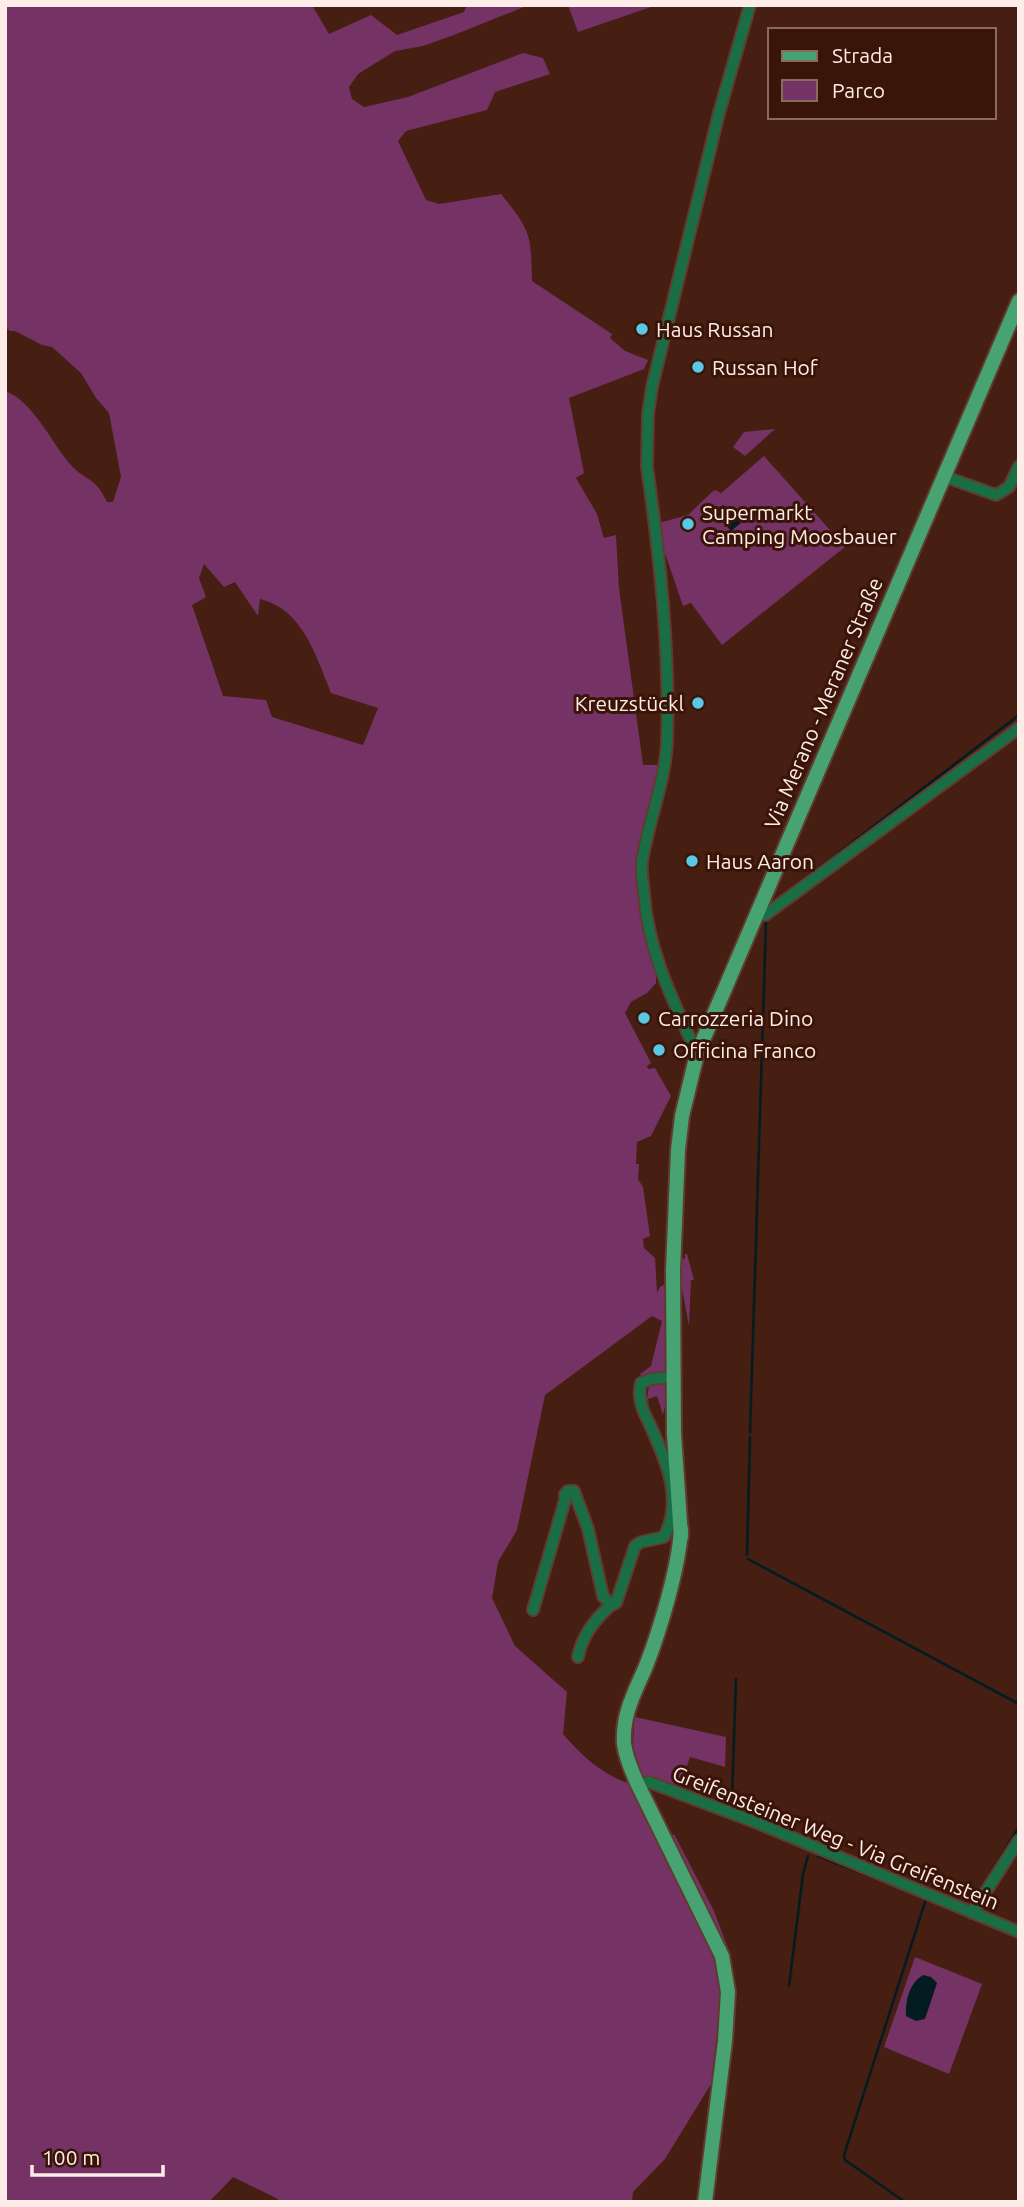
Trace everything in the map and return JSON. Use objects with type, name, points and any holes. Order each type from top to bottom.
[{"type":"main road","name":"Via Merano - Meraner Straße","points":[[705,2202],[724,2041],[727,1992],[722,1956],[638,1785],[624,1745],[624,1724],[629,1704],[657,1630],[681,1537],[674,1434],[673,1270],[682,1116],[697,1054],[1019,302]]},
{"type":"street","points":[[697,1054],[657,962],[646,920],[642,864],[667,746],[664,627],[647,467],[648,414],[719,113],[750,5]]},
{"type":"street","points":[[943,477],[996,495],[1009,487],[1019,466]]},
{"type":"street","points":[[757,911],[765,915],[1019,728]]},
{"type":"street","points":[[578,1657],[583,1638],[601,1614],[611,1605],[617,1604],[635,1546],[640,1542],[660,1540],[668,1530],[674,1497],[672,1483],[665,1458],[640,1403],[639,1391],[641,1383],[651,1379],[674,1377]]},
{"type":"street","points":[[533,1610],[568,1491],[574,1491],[588,1529],[603,1596],[611,1605]]},
{"type":"street","name":"Greifensteiner Weg - Via Greifenstein","points":[[638,1785],[649,1782],[737,1815],[1019,1932]]},
{"type":"street","points":[[972,1913],[1019,1840]]},
{"type":"green space","points":[[5,5],[312,5],[329,34],[371,15],[397,35],[464,12],[467,5],[529,5],[423,46],[395,51],[358,74],[349,87],[352,99],[364,107],[408,97],[523,53],[543,58],[550,74],[495,92],[487,110],[406,131],[398,141],[426,200],[439,204],[501,194],[524,225],[530,243],[532,281],[612,334],[610,338],[625,351],[648,360],[644,369],[569,398],[584,473],[576,478],[597,514],[604,538],[616,535],[619,588],[643,765],[659,765],[647,828],[643,919],[656,983],[647,993],[631,1002],[625,1013],[651,1063],[647,1066],[648,1069],[655,1068],[671,1096],[651,1136],[637,1142],[636,1164],[639,1164],[638,1179],[643,1187],[650,1236],[643,1239],[644,1248],[655,1258],[657,1293],[665,1284],[667,1368],[661,1373],[642,1377],[640,1374],[651,1366],[662,1321],[652,1316],[545,1395],[517,1530],[498,1562],[492,1598],[515,1646],[567,1692],[563,1734],[593,1764],[631,1784],[711,1948],[718,1974],[720,2006],[711,2084],[665,2159],[633,2192],[632,2202],[278,2202],[278,2199],[233,2177],[209,2202],[5,2202],[5,391],[15,396],[33,413],[70,464],[94,483],[107,502],[113,502],[121,477],[109,413],[81,373],[52,347],[5,327]],"holes":[[[204,564],[224,587],[235,582],[258,616],[260,599],[275,604],[287,613],[306,636],[331,693],[378,708],[363,745],[272,717],[266,700],[223,696],[192,605],[206,597],[199,578]]]},
{"type":"green space","points":[[568,5],[650,5],[651,7],[578,32]]},
{"type":"green space","points":[[775,429],[745,456],[733,447],[744,432]]},
{"type":"green space","points":[[764,456],[845,547],[722,645],[691,603],[683,606],[655,524],[688,515],[712,492],[715,490],[721,493]]},
{"type":"green space","points":[[685,1254],[694,1280],[691,1280],[689,1326],[680,1278],[681,1258],[685,1259]]},
{"type":"green space","points":[[662,1383],[666,1385],[668,1393],[663,1415],[657,1396],[648,1399],[649,1405],[647,1399],[649,1386]]},
{"type":"green space","points":[[635,1717],[726,1737],[725,1767],[690,1757],[680,1786],[648,1779],[642,1775],[635,1760]]},
{"type":"green space","points":[[674,1834],[714,1911],[731,1956],[669,1837]]},
{"type":"green space","points":[[915,1957],[982,1984],[949,2074],[884,2047]]},
{"type":"water","points":[[723,505],[730,509],[741,523],[731,531],[720,518],[718,509]]},
{"type":"water","points":[[923,1975],[931,1977],[937,1983],[925,2019],[916,2021],[906,2016],[906,2005],[911,1988]]},
{"type":"waterway","points":[[773,903],[1019,715]]},
{"type":"waterway","points":[[750,1432],[766,922]]},
{"type":"waterway","points":[[747,1555],[750,1437]]},
{"type":"waterway","points":[[748,1559],[1019,1704]]},
{"type":"waterway","points":[[732,1799],[736,1679]]},
{"type":"waterway","points":[[980,1892],[1019,1827]]},
{"type":"waterway","points":[[789,1986],[803,1874],[808,1856]]},
{"type":"waterway","points":[[818,1856],[913,1893]]},
{"type":"waterway","points":[[905,2202],[845,2160],[844,2155],[926,1899]]},
{"type":"place","name":"Haus Russan","points":[[642,329]]},
{"type":"place","name":"Russan Hof","points":[[698,367]]},
{"type":"place","name":"Supermarkt Camping Moosbauer","points":[[688,524]]},
{"type":"place","name":"Kreuzstückl","points":[[698,703]]},
{"type":"place","name":"Haus Aaron","points":[[692,861]]},
{"type":"place","name":"Carrozzeria Dino","points":[[644,1018]]},
{"type":"place","name":"Officina Franco","points":[[659,1050]]}]
